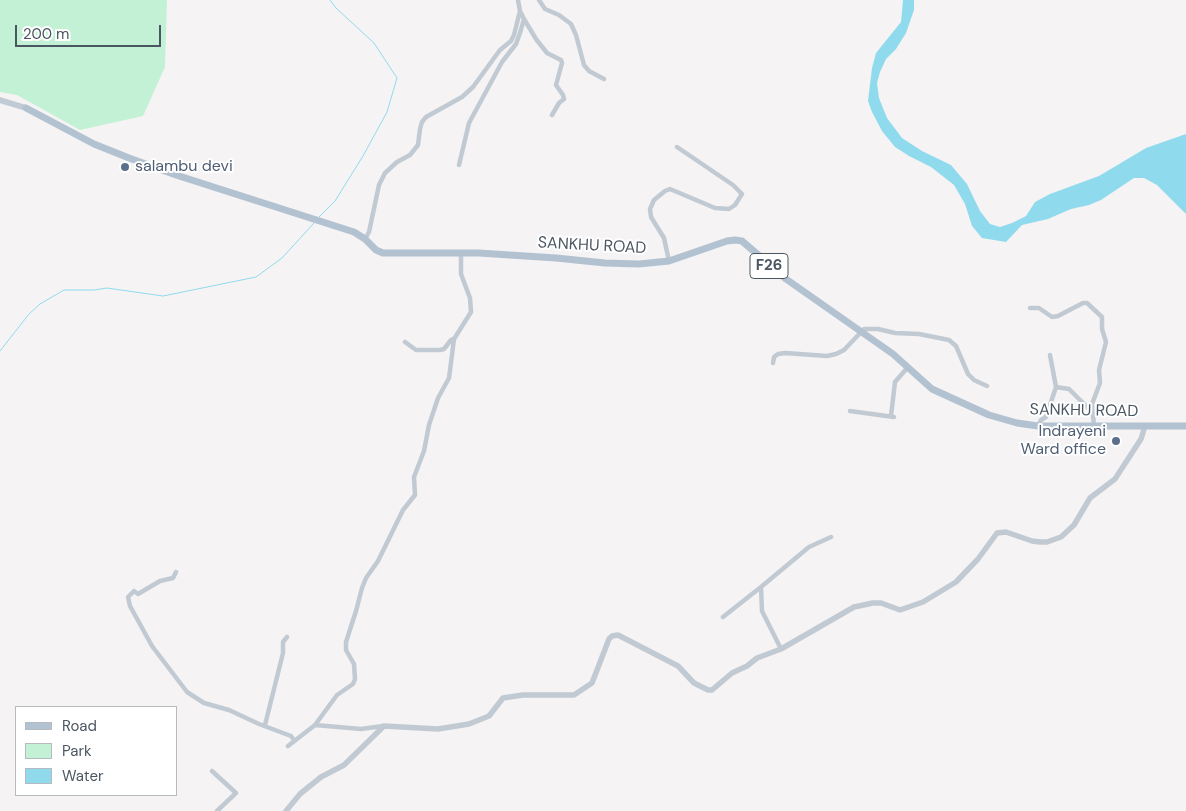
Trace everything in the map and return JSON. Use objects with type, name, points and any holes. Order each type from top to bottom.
[{"type":"main road","name":"F26","points":[[0,100],[26,108]]},
{"type":"main road","name":"SANKHU ROAD","points":[[26,108],[94,144],[176,175],[354,232],[365,239],[376,250],[383,253],[461,253],[626,264],[669,261],[735,240],[742,242],[779,274],[892,354],[925,384],[938,392],[997,418],[1038,426],[1186,426]]},
{"type":"street","points":[[518,0],[520,11],[536,39],[547,53],[561,60],[562,63],[556,84],[564,99],[559,103],[552,116]]},
{"type":"street","points":[[538,0],[545,8],[560,15],[571,24],[584,65],[589,71],[604,79]]},
{"type":"street","points":[[365,239],[369,232],[378,185],[385,173],[397,162],[410,155],[418,145],[422,122],[426,117],[462,97],[473,87],[500,50],[511,40],[520,11]]},
{"type":"street","points":[[459,164],[469,123],[502,62],[516,44],[524,19]]},
{"type":"street","points":[[669,261],[664,238],[651,217],[650,209],[654,200],[670,189],[715,208],[729,209],[735,205],[742,194],[733,185],[677,147]]},
{"type":"street","points":[[288,746],[315,725],[337,695],[353,684],[355,679],[354,664],[346,650],[347,636],[364,582],[378,561],[402,510],[415,495],[414,477],[424,451],[429,425],[438,398],[449,378],[454,340],[469,317],[471,307],[468,288],[462,274],[461,253]]},
{"type":"street","points":[[1030,308],[1040,308],[1052,316],[1058,316],[1083,303],[1087,303],[1102,317],[1102,329],[1106,342],[1100,366],[1100,383],[1092,404],[1094,426]]},
{"type":"street","points":[[773,363],[774,357],[785,352],[826,356],[836,354],[844,350],[864,329],[878,329],[949,340],[956,346],[968,374],[974,380],[986,386]]},
{"type":"street","points":[[405,342],[416,350],[440,350],[444,349],[451,340],[454,340]]},
{"type":"street","points":[[1038,426],[1046,416],[1056,387],[1050,355]]},
{"type":"street","points":[[850,411],[893,417],[895,382],[908,367]]},
{"type":"street","points":[[1056,387],[1069,389],[1092,412]]},
{"type":"street","points":[[315,725],[361,729],[384,726],[438,729],[469,724],[489,716],[503,698],[523,695],[574,695],[592,683],[612,636],[618,635],[678,666],[694,683],[708,690],[718,686],[732,673],[747,666],[757,658],[781,649],[854,607],[873,603],[900,610],[922,602],[956,582],[978,559],[997,533],[1006,532],[1040,542],[1047,542],[1061,537],[1074,525],[1090,498],[1115,479],[1141,439],[1146,426]]},
{"type":"street","points":[[723,616],[762,587],[809,547],[831,536]]},
{"type":"street","points":[[176,572],[173,578],[160,581],[138,594],[134,591],[128,597],[130,606],[152,646],[187,692],[204,702],[230,710],[290,736],[294,740]]},
{"type":"street","points":[[762,587],[762,611],[781,649]]},
{"type":"street","points":[[265,725],[283,654],[283,642],[287,637]]},
{"type":"street","points":[[286,811],[300,794],[320,777],[344,765],[384,726]]},
{"type":"street","points":[[212,771],[236,793],[217,811]]},
{"type":"green space","points":[[0,0],[167,0],[165,67],[143,116],[80,130],[17,95],[0,92]]},
{"type":"water","points":[[903,0],[914,0],[914,10],[906,33],[896,49],[886,59],[880,72],[877,83],[879,98],[887,118],[902,138],[922,151],[951,165],[967,184],[980,211],[990,224],[1000,227],[1012,223],[1026,216],[1035,202],[1050,194],[1099,176],[1146,148],[1186,134],[1186,214],[1157,185],[1144,178],[1134,178],[1101,200],[1071,209],[1048,219],[1022,225],[1006,242],[982,238],[972,226],[965,204],[954,185],[931,167],[895,147],[882,131],[868,101],[876,53],[901,22]]},
{"type":"waterway","points":[[318,218],[335,201],[363,156],[387,112],[397,78],[374,43],[336,8],[330,0]]},
{"type":"waterway","points":[[0,351],[29,314],[40,304],[64,290],[107,288],[163,296],[256,277],[282,258],[314,223]]},
{"type":"place","name":"salambu devi","points":[[125,167]]},
{"type":"place","name":"Indrayeni Ward office","points":[[1116,441]]}]
